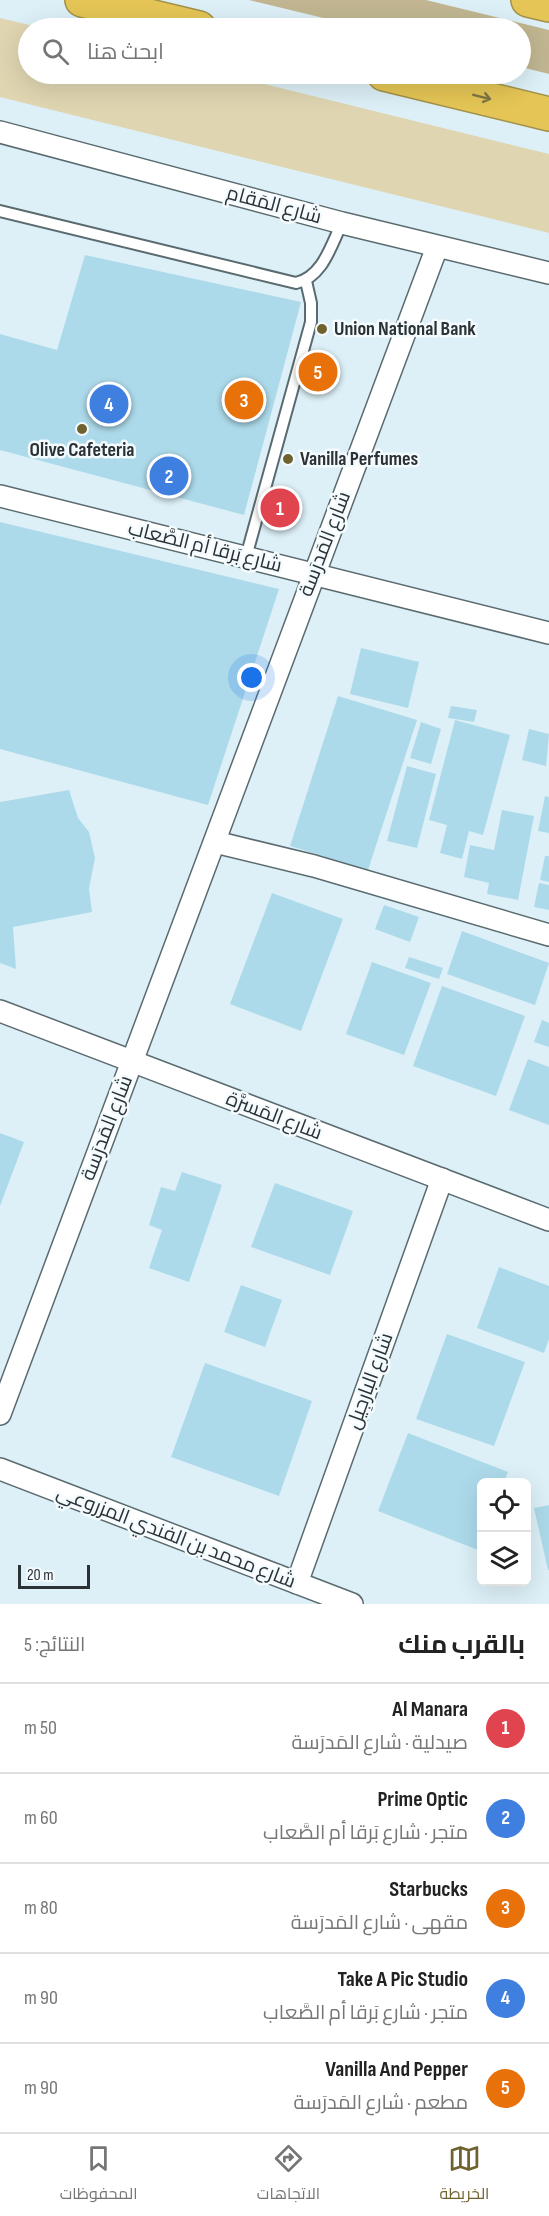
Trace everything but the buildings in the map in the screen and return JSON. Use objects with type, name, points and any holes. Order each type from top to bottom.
[{"type":"highway","points":[[82,0],[157,18]]},
{"type":"highway","points":[[528,0],[549,5]]},
{"type":"highway","points":[[425,84],[549,114]]},
{"type":"street","name":"شارع المَقام","points":[[0,132],[437,247],[549,273]]},
{"type":"street","name":"شارع المَدرَسة","points":[[0,1414],[437,247]]},
{"type":"street","name":"شارع بَرقا أم الصَّعاب","points":[[0,496],[549,633]]},
{"type":"street","points":[[215,842],[314,866],[549,935]]},
{"type":"street","name":"شارع المَسرَّة","points":[[0,1011],[549,1220]]},
{"type":"street","name":"شارع البارجِيل","points":[[297,1583],[442,1179]]},
{"type":"street","name":"شارع محمد بن الفندي المزروعي","points":[[0,1469],[352,1604]]},
{"type":"lane","points":[[0,211],[284,281],[306,280],[317,273],[342,222]]},
{"type":"lane","points":[[246,557],[309,332],[311,303],[306,280]]},
{"type":"shaded area","points":[[249,0],[426,0],[500,18],[324,18]]},
{"type":"shaded area","points":[[0,18],[18,22],[18,84],[265,84],[549,154],[549,233],[0,97]]},
{"type":"shaded area","points":[[531,26],[549,30],[549,74],[531,70]]},
{"type":"place","name":"Union National Bank","points":[[322,329]]},
{"type":"place","name":"Vanilla And Pepper","points":[[318,372]]},
{"type":"place","name":"Starbucks","points":[[244,400]]},
{"type":"place","name":"Take A Pic Studio","points":[[109,404]]},
{"type":"place","name":"Olive Cafeteria","points":[[82,429]]},
{"type":"place","name":"Vanilla Perfumes","points":[[288,459]]},
{"type":"place","name":"Prime Optic","points":[[169,476]]},
{"type":"place","name":"Al Manara","points":[[280,508]]}]
